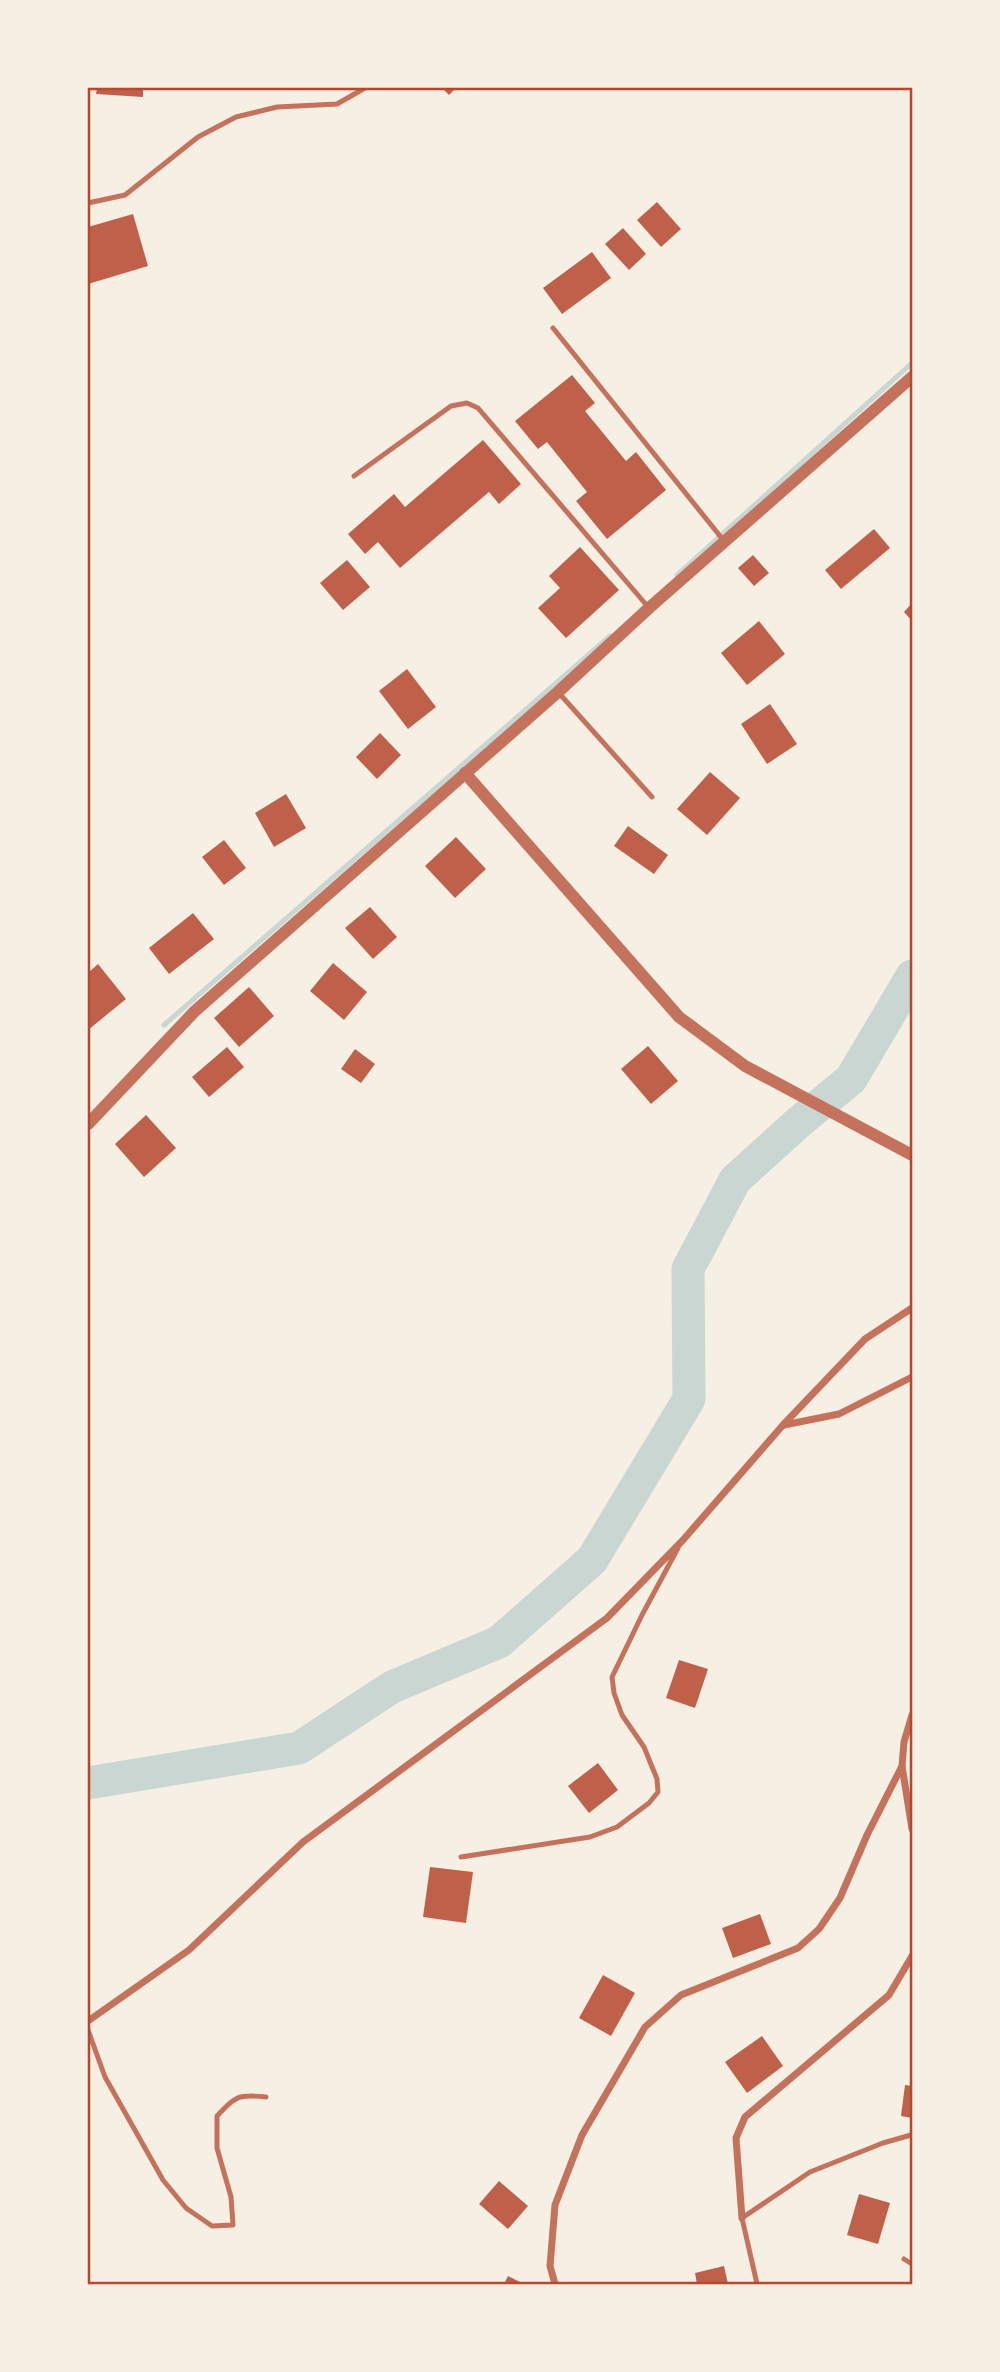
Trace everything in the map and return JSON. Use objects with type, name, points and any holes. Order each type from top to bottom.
[{"type":"street","points":[[88,1124],[195,1011],[912,377]]},
{"type":"street","points":[[466,773],[679,1017],[745,1066],[912,1155]]},
{"type":"street","points":[[88,2021],[189,1950],[303,1842],[607,1618],[683,1540],[783,1425],[865,1339],[912,1308]]},
{"type":"street","points":[[783,1425],[839,1413],[912,1377]]},
{"type":"street","points":[[912,1715],[904,1742],[902,1766],[912,1829]]},
{"type":"street","points":[[555,2284],[550,2266],[555,2206],[582,2135],[645,2028],[681,1995],[798,1948],[819,1929],[841,1898],[867,1835],[902,1766]]},
{"type":"street","points":[[742,2218],[736,2137],[745,2117],[890,1994],[912,1956]]},
{"type":"lane","points":[[88,203],[125,195],[198,137],[236,117],[277,107],[337,104],[365,88]]},
{"type":"lane","points":[[553,328],[724,541]]},
{"type":"lane","points":[[354,476],[451,406],[467,403],[478,408],[649,608]]},
{"type":"lane","points":[[558,692],[652,797]]},
{"type":"lane","points":[[461,1857],[590,1837],[617,1827],[649,1803],[658,1791],[657,1779],[644,1747],[622,1715],[614,1693],[612,1677],[683,1540]]},
{"type":"lane","points":[[88,2030],[105,2077],[163,2180],[186,2208],[212,2226],[233,2225],[231,2197],[217,2148],[217,2116],[233,2099],[244,2094],[266,2097]]},
{"type":"lane","points":[[757,2284],[742,2218],[810,2172],[883,2143],[911,2135]]},
{"type":"lane","points":[[904,2259],[912,2264]]},
{"type":"building","points":[[97,88],[143,88],[143,97],[96,94]]},
{"type":"building","points":[[442,88],[456,88],[449,95]]},
{"type":"building","points":[[657,202],[681,229],[661,247],[637,220]]},
{"type":"building","points":[[133,214],[148,266],[88,284],[88,227]]},
{"type":"building","points":[[623,228],[646,254],[629,270],[605,244]]},
{"type":"building","points":[[592,252],[611,278],[562,314],[543,288]]},
{"type":"building","points":[[572,375],[595,403],[585,411],[626,461],[636,452],[666,490],[607,539],[576,501],[587,492],[547,442],[538,449],[515,421]]},
{"type":"building","points":[[483,440],[521,484],[499,504],[489,492],[400,568],[378,542],[365,554],[348,534],[394,494],[405,507]]},
{"type":"building","points":[[874,529],[890,548],[841,589],[825,570]]},
{"type":"building","points":[[580,547],[619,590],[566,638],[538,608],[560,588],[549,576]]},
{"type":"building","points":[[753,555],[769,573],[754,586],[738,568]]},
{"type":"building","points":[[347,560],[370,587],[343,610],[320,583]]},
{"type":"building","points":[[912,603],[912,621],[904,612]]},
{"type":"building","points":[[759,621],[785,654],[747,685],[721,653]]},
{"type":"building","points":[[407,669],[436,707],[408,729],[379,691]]},
{"type":"building","points":[[770,704],[797,744],[767,764],[741,724]]},
{"type":"building","points":[[380,733],[401,755],[377,779],[356,757]]},
{"type":"building","points":[[710,772],[740,798],[707,835],[677,809]]},
{"type":"building","points":[[286,794],[306,828],[274,847],[255,813]]},
{"type":"building","points":[[628,826],[668,855],[654,874],[614,846]]},
{"type":"building","points":[[456,837],[486,869],[455,898],[425,866]]},
{"type":"building","points":[[224,840],[246,868],[224,885],[202,857]]},
{"type":"building","points":[[370,907],[397,937],[373,959],[345,928]]},
{"type":"building","points":[[193,913],[214,939],[169,974],[149,948]]},
{"type":"building","points":[[333,963],[367,992],[344,1020],[310,991]]},
{"type":"building","points":[[98,964],[126,999],[88,1030],[88,973]]},
{"type":"building","points":[[249,987],[274,1016],[239,1047],[214,1018]]},
{"type":"building","points":[[648,1046],[678,1081],[651,1104],[621,1069]]},
{"type":"building","points":[[227,1047],[244,1067],[209,1097],[192,1077]]},
{"type":"building","points":[[355,1049],[375,1064],[361,1083],[341,1069]]},
{"type":"building","points":[[146,1115],[176,1148],[144,1177],[115,1144]]},
{"type":"building","points":[[679,1660],[708,1669],[695,1708],[666,1698]]},
{"type":"building","points":[[598,1763],[618,1790],[589,1813],[568,1786]]},
{"type":"building","points":[[430,1867],[473,1872],[466,1923],[423,1917]]},
{"type":"building","points":[[760,1914],[771,1944],[733,1958],[722,1928]]},
{"type":"building","points":[[603,1975],[635,1993],[611,2036],[579,2018]]},
{"type":"building","points":[[762,2036],[783,2066],[747,2093],[725,2062]]},
{"type":"building","points":[[905,2085],[912,2086],[912,2118],[901,2116]]},
{"type":"building","points":[[499,2181],[528,2206],[508,2229],[479,2204]]},
{"type":"building","points":[[859,2194],[890,2203],[878,2244],[847,2235]]},
{"type":"building","points":[[724,2266],[728,2284],[697,2284],[695,2273]]},
{"type":"building","points":[[508,2276],[524,2284],[504,2284]]},
{"type":"waterway","points":[[677,575],[912,363]]},
{"type":"waterway","points":[[164,1025],[610,636]]},
{"type":"waterway","points":[[88,1783],[299,1748],[392,1687],[499,1642],[592,1560],[689,1399],[688,1269],[735,1180],[851,1079],[912,976]]}]
